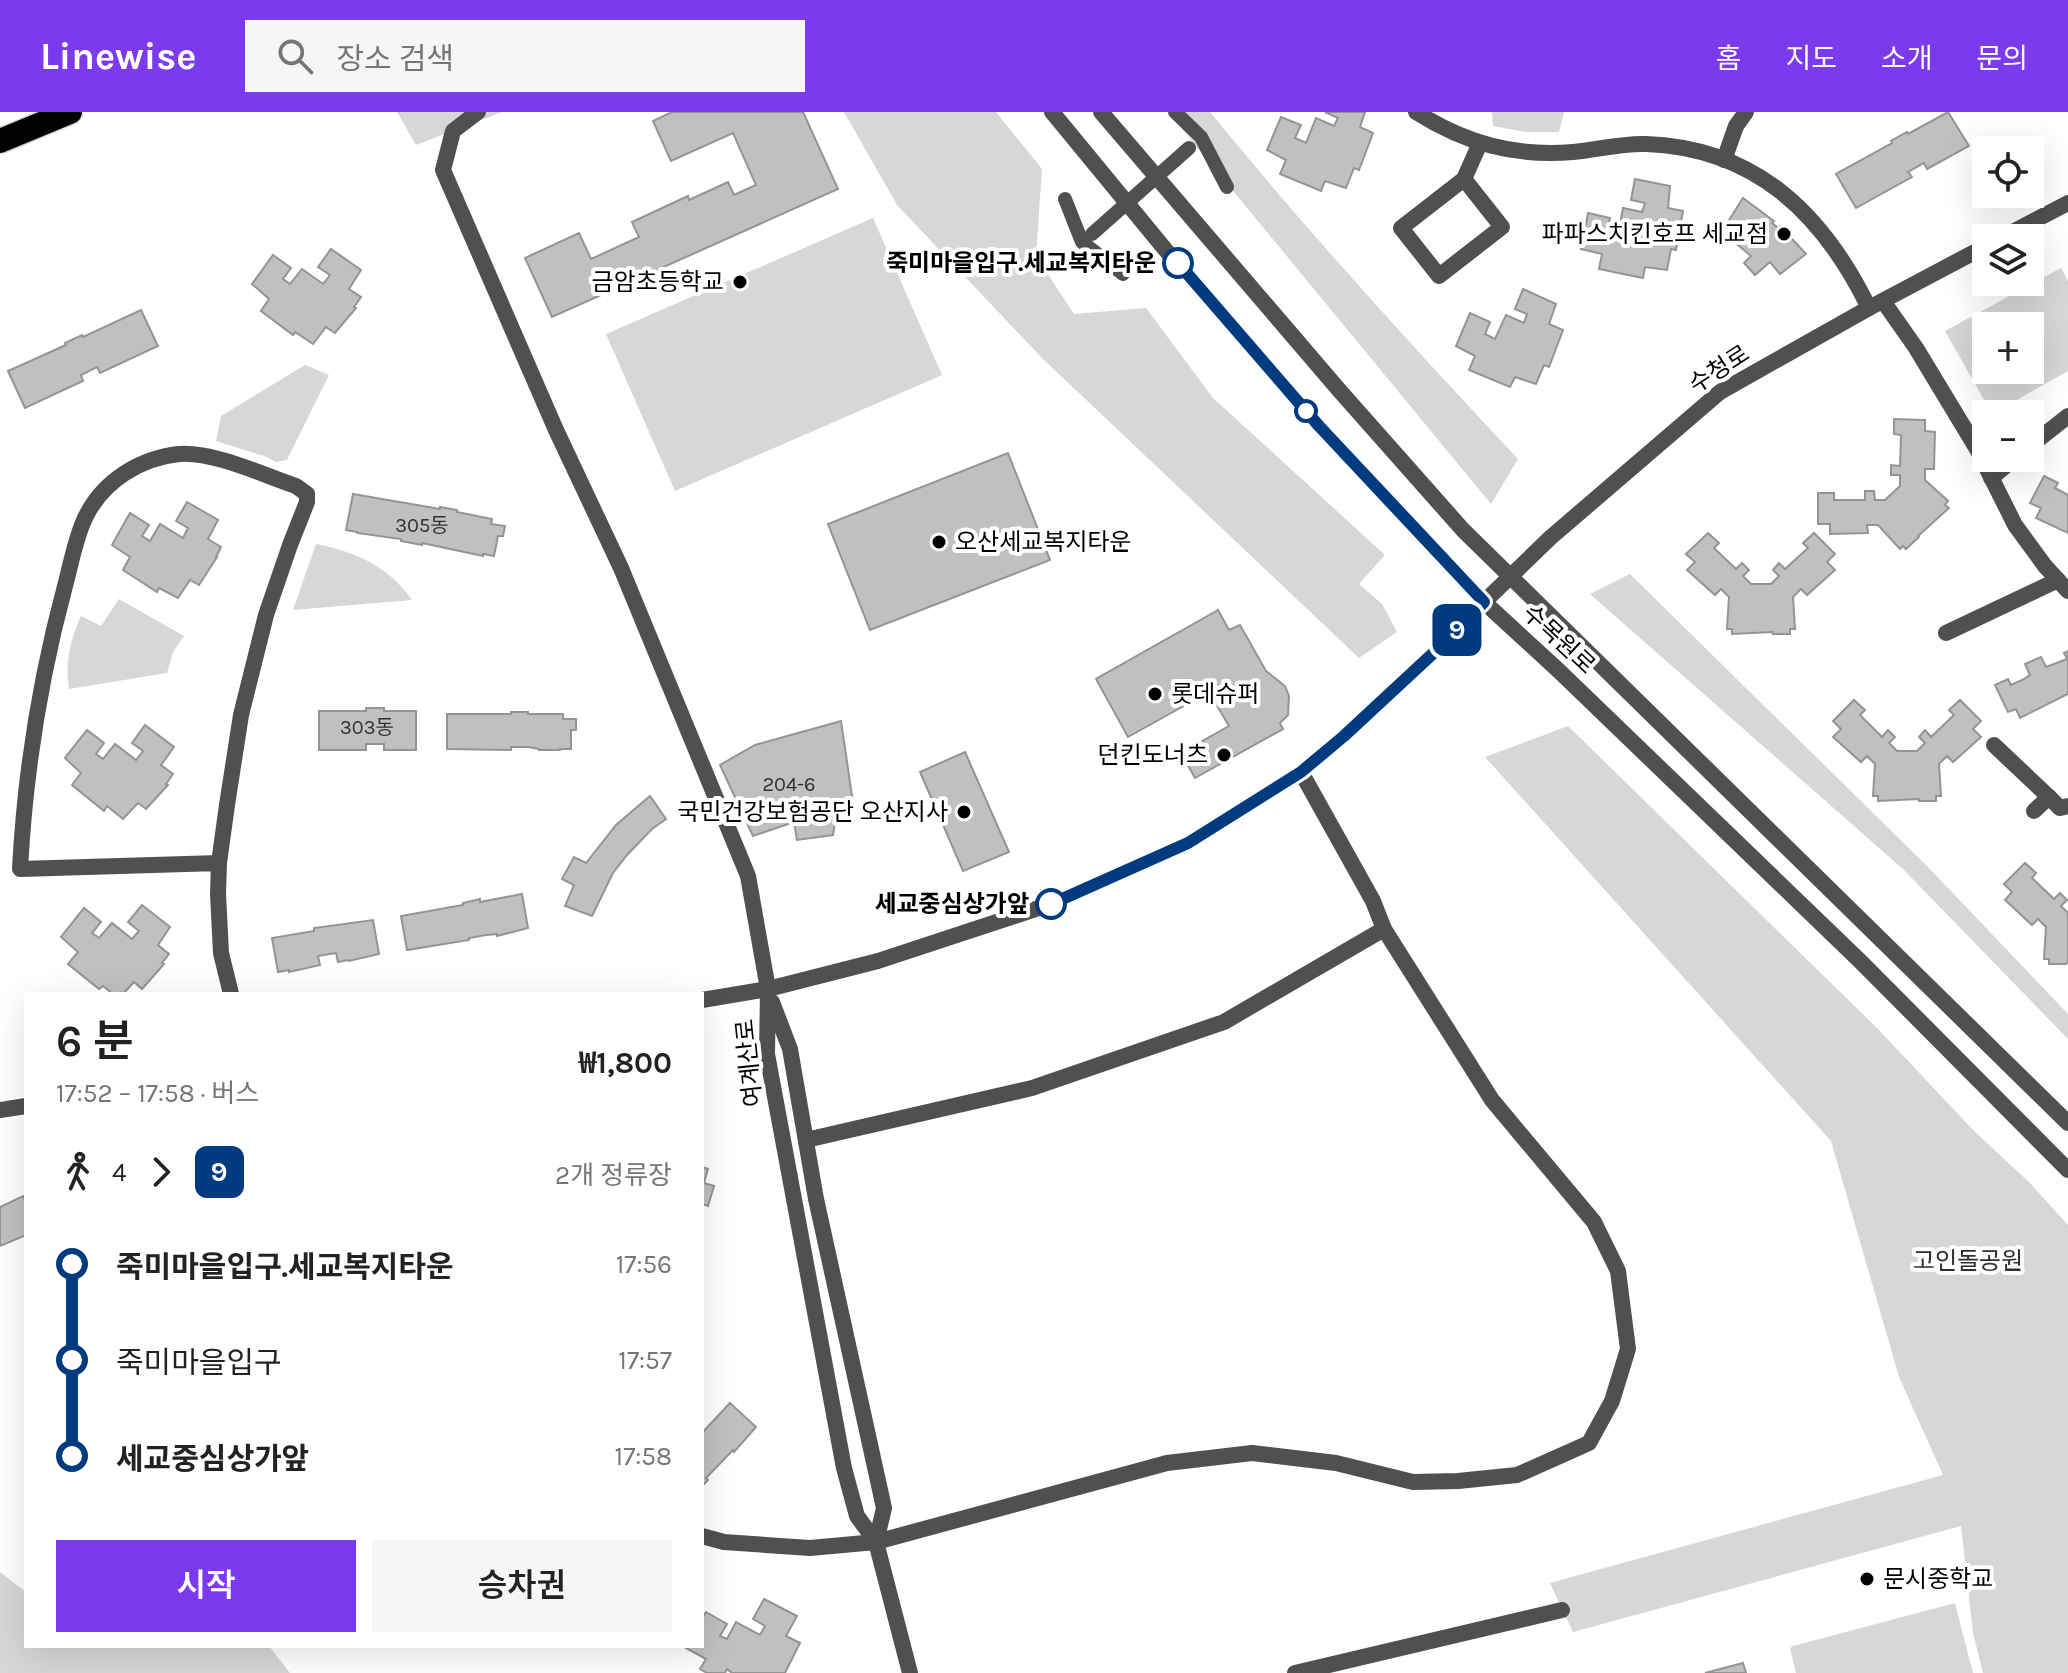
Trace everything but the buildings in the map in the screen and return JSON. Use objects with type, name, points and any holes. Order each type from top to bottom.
[{"type":"highway","points":[[0,141],[70,112]]},
{"type":"street","points":[[478,112],[453,131],[443,170],[556,430],[621,568],[748,876],[768,989],[704,1000]]},
{"type":"street","name":"수목원로","points":[[1052,112],[1319,426],[1484,602],[1860,961],[2068,1170]]},
{"type":"street","name":"수목원로","points":[[1101,112],[1463,530],[2068,1123]]},
{"type":"street","points":[[1175,112],[1201,137],[1227,187]]},
{"type":"street","points":[[1416,112],[1457,135],[1499,149],[1538,153],[1643,144],[1681,147],[1738,165],[1764,179],[1808,216],[1876,304],[1916,348],[1977,449],[2015,525],[2063,585],[1946,633]]},
{"type":"street","points":[[1724,160],[1736,126],[1746,112]]},
{"type":"street","points":[[1087,238],[1201,137]]},
{"type":"street","points":[[1464,179],[1502,227],[1439,276],[1401,228],[1464,179],[1480,143]]},
{"type":"street","points":[[1065,199],[1087,238],[1123,274]]},
{"type":"street","points":[[2028,224],[2068,203]]},
{"type":"street","name":"수청로","points":[[768,989],[878,961],[1051,904],[1188,843],[1301,772],[1344,736],[1550,538],[1720,392],[1972,253]]},
{"type":"street","points":[[2044,435],[2068,416]]},
{"type":"street","points":[[219,863],[20,869],[29,760],[51,637],[86,516],[110,484],[129,470],[155,459],[181,454],[209,456],[296,486],[307,494],[307,502],[266,615],[241,715],[219,863],[221,953],[231,992]]},
{"type":"street","points":[[1991,478],[1998,472]]},
{"type":"street","points":[[1994,745],[2060,808],[2068,806]]},
{"type":"street","points":[[704,1537],[724,1542],[810,1548],[876,1542],[1167,1463],[1252,1453],[1336,1463],[1413,1482],[1458,1481],[1517,1475],[1589,1443],[1612,1401],[1628,1349],[1618,1271],[1594,1222],[1492,1100],[1384,929],[1373,901],[1301,772]]},
{"type":"street","points":[[2034,811],[2049,797]]},
{"type":"street","points":[[806,1140],[1032,1088],[1224,1022],[1384,929]]},
{"type":"street","name":"여계산로","points":[[768,989],[790,1049],[816,1199],[884,1508],[876,1542]]},
{"type":"street","name":"여계산로","points":[[768,989],[767,1054],[823,1367],[857,1516],[876,1542],[910,1673]]},
{"type":"street","points":[[0,1110],[24,1106]]},
{"type":"street","points":[[1295,1673],[1562,1610]]},
{"type":"green space","points":[[397,112],[502,112],[416,145]]},
{"type":"green space","points":[[844,112],[996,112],[1042,169],[1036,256],[1074,314],[1146,308],[1213,398],[1385,555],[1359,584],[1382,604],[1397,632],[1359,658],[1043,359],[897,205]]},
{"type":"green space","points":[[1168,112],[1210,112],[1361,288],[1518,459],[1491,504]]},
{"type":"green space","points":[[1492,112],[1564,112],[1559,132],[1526,132],[1493,126]]},
{"type":"green space","points":[[873,218],[942,375],[675,491],[606,334]]},
{"type":"green space","points":[[2061,268],[2068,281],[2068,371],[2017,400],[1984,400],[1975,384],[2044,384],[2044,312],[1980,312],[2009,296],[2044,296],[2044,277]]},
{"type":"green space","points":[[1972,316],[1972,379],[1945,331]]},
{"type":"green space","points":[[305,365],[329,375],[287,460],[276,462],[216,441],[221,416]]},
{"type":"green space","points":[[316,544],[358,556],[382,569],[412,600],[293,610]]},
{"type":"green space","points":[[1630,574],[1927,866],[2068,1014],[2068,1039],[1903,869],[1590,594]]},
{"type":"green space","points":[[119,599],[184,636],[173,652],[167,673],[69,689],[69,652],[81,616],[101,626]]},
{"type":"green space","name":"고인돌공원","points":[[1568,726],[1877,1028],[2068,1225],[2068,1673],[1983,1673],[1973,1633],[1961,1526],[1573,1632],[1550,1583],[1943,1475],[1899,1377],[1831,1141],[1485,757]]},
{"type":"green space","points":[[0,1572],[24,1590],[24,1648],[271,1648],[290,1673],[0,1673]]},
{"type":"green space","points":[[1955,1603],[1973,1673],[1796,1673],[1790,1648],[1793,1646]]},
{"type":"bus line","name":"9","points":[[1051,904],[1188,843],[1301,772],[1441,646],[1484,602],[1319,426],[1178,263]]},
{"type":"place","name":"파파스치킨호프 세교점","points":[[1784,234]]},
{"type":"place","name":"죽미마을입구.세교복지타운","points":[[1178,263]]},
{"type":"place","name":"금암초등학교","points":[[740,282]]},
{"type":"place","name":"오산세교복지타운","points":[[939,542]]},
{"type":"place","name":"롯데슈퍼","points":[[1155,694]]},
{"type":"place","name":"던킨도너츠","points":[[1224,755]]},
{"type":"place","name":"국민건강보험공단 오산지사","points":[[964,812]]},
{"type":"place","name":"세교중심상가앞","points":[[1051,904]]},
{"type":"place","name":"문시중학교","points":[[1867,1579]]}]
